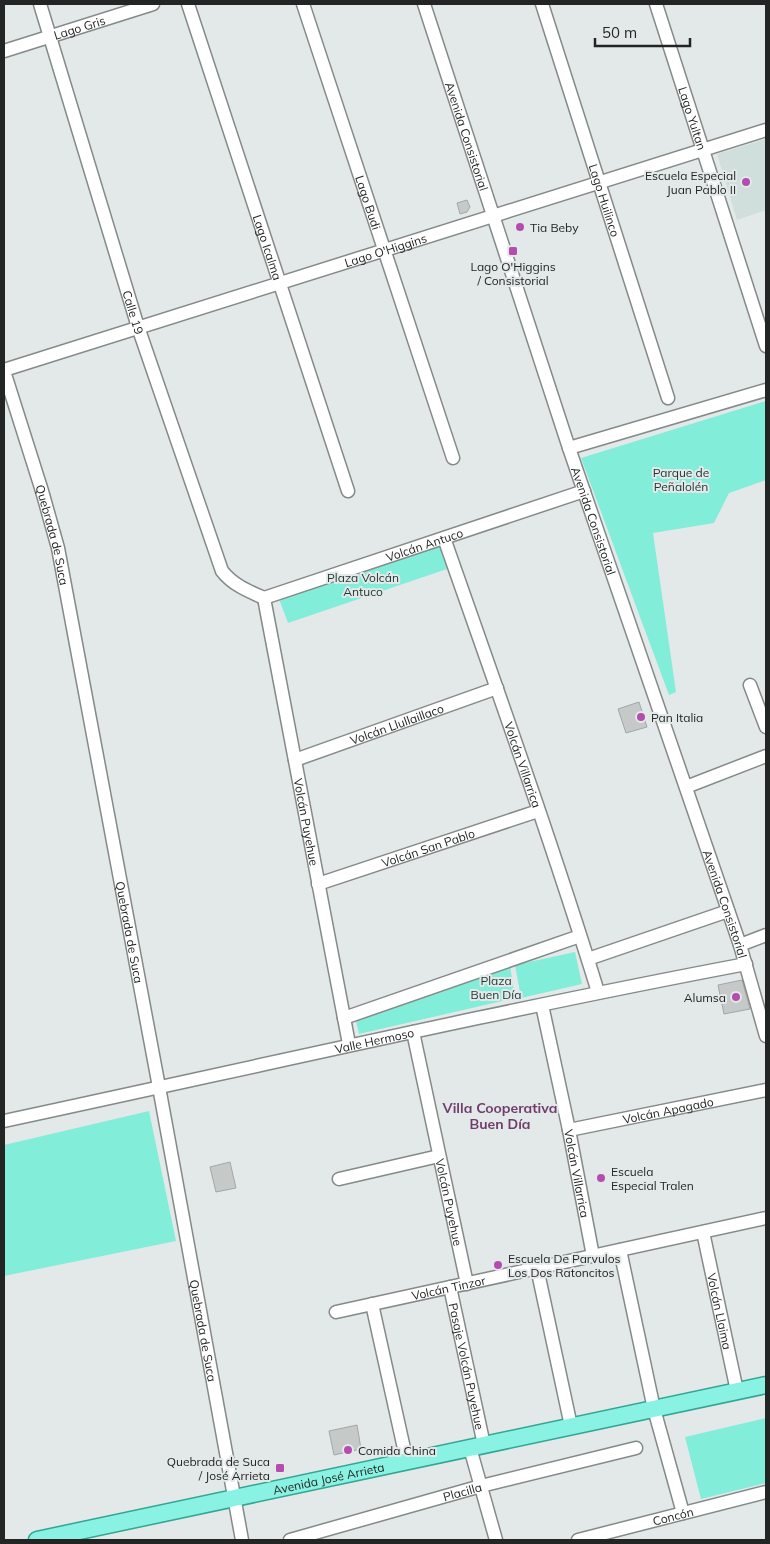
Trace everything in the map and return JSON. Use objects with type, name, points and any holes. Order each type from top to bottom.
[{"type":"main road","name":"Avenida José Arrieta","points":[[37,1540],[766,1385]]},
{"type":"street","name":"Calle 19","points":[[40,4],[138,328],[222,571],[234,583],[264,598]]},
{"type":"street","name":"Lago Gris","points":[[4,51],[154,4]]},
{"type":"street","name":"Lago Icalma","points":[[188,4],[348,491]]},
{"type":"street","name":"Lago Budi","points":[[303,4],[453,458]]},
{"type":"street","name":"Avenida Consistorial","points":[[424,4],[569,448],[740,945],[765,1028]]},
{"type":"street","name":"Lago Huilinco","points":[[542,4],[668,398]]},
{"type":"street","name":"Lago Yultan","points":[[656,4],[766,346]]},
{"type":"street","name":"Lago O'Higgins","points":[[4,370],[766,130]]},
{"type":"street","name":"Quebrada de Suca","points":[[4,370],[58,548],[242,1540]]},
{"type":"street","points":[[569,448],[766,390]]},
{"type":"street","name":"Volcán Antuco","points":[[264,598],[584,491]]},
{"type":"street","name":"Volcán Villarrica","points":[[444,538],[497,688],[598,992]]},
{"type":"street","name":"Volcán Puyehue","points":[[264,598],[349,1044]]},
{"type":"street","points":[[750,686],[766,727]]},
{"type":"street","name":"Volcán Llullaillaco","points":[[295,760],[497,688]]},
{"type":"street","points":[[686,787],[766,756]]},
{"type":"street","name":"Volcán San Pablo","points":[[318,884],[538,811]]},
{"type":"street","points":[[588,959],[728,911]]},
{"type":"street","points":[[740,945],[766,935]]},
{"type":"street","points":[[344,1018],[580,936]]},
{"type":"street","name":"Valle Hermoso","points":[[4,1121],[349,1044],[598,992],[746,964]]},
{"type":"street","name":"Volcán Villarrica","points":[[542,1005],[569,1130],[593,1256]]},
{"type":"street","name":"Volcán Puyehue","points":[[413,1032],[467,1284]]},
{"type":"street","name":"Volcán Apagado","points":[[569,1130],[766,1090]]},
{"type":"street","points":[[339,1179],[440,1156]]},
{"type":"street","name":"Volcán Tinzor","points":[[336,1312],[766,1218]]},
{"type":"street","name":"Volcán Llaima","points":[[702,1232],[737,1391]]},
{"type":"street","points":[[620,1250],[654,1408],[683,1513]]},
{"type":"street","points":[[537,1268],[571,1426]]},
{"type":"street","name":"Pasaje Volcán Puyehue","points":[[450,1287],[477,1446],[481,1486],[496,1540]]},
{"type":"street","points":[[372,1304],[407,1462]]},
{"type":"street","name":"Placilla","points":[[290,1540],[481,1486],[636,1448]]},
{"type":"street","name":"Concón","points":[[578,1540],[766,1492]]},
{"type":"shaded area","name":"Escuela Especial Juan Pablo II","points":[[766,139],[766,210],[737,220],[717,154]]},
{"type":"green space","name":"Parque de Peñalolén","points":[[766,401],[766,480],[729,493],[714,523],[653,533],[676,692],[669,695],[581,458]]},
{"type":"green space","name":"Plaza Volcán Antuco","points":[[439,545],[447,569],[288,623],[279,599]]},
{"type":"green space","points":[[575,952],[582,984],[521,998],[515,965]]},
{"type":"green space","name":"Plaza Buen Día","points":[[510,966],[515,998],[359,1034],[356,1021]]},
{"type":"green space","points":[[149,1111],[176,1241],[4,1276],[4,1145]]},
{"type":"green space","points":[[766,1418],[766,1483],[701,1499],[685,1437]]},
{"type":"building","points":[[467,200],[470,207],[467,212],[460,214],[457,203]]},
{"type":"building","points":[[639,702],[647,727],[626,733],[618,709]]},
{"type":"building","name":"Alumsa","points":[[742,980],[750,1009],[724,1014],[718,985]]},
{"type":"building","points":[[230,1162],[236,1188],[216,1192],[210,1167]]},
{"type":"building","points":[[357,1425],[361,1449],[334,1455],[329,1431]]},
{"type":"place","name":"Escuela Especial Juan Pablo II","points":[[746,182]]},
{"type":"place","name":"Tia Beby","points":[[520,227]]},
{"type":"place","name":"Lago O'Higgins / Consistorial","points":[[513,251]]},
{"type":"place","name":"Pan Italia","points":[[641,717]]},
{"type":"place","name":"Alumsa","points":[[736,997]]},
{"type":"place","name":"Escuela Especial Tralen","points":[[601,1178]]},
{"type":"place","name":"Escuela De Parvulos Los Dos Ratoncitos","points":[[498,1265]]},
{"type":"place","name":"Comida China","points":[[348,1450]]},
{"type":"place","name":"Quebrada de Suca / José Arrieta","points":[[280,1468]]},
{"type":"district","name":"Villa Cooperativa Buen Día","points":[[500,1116]]}]
